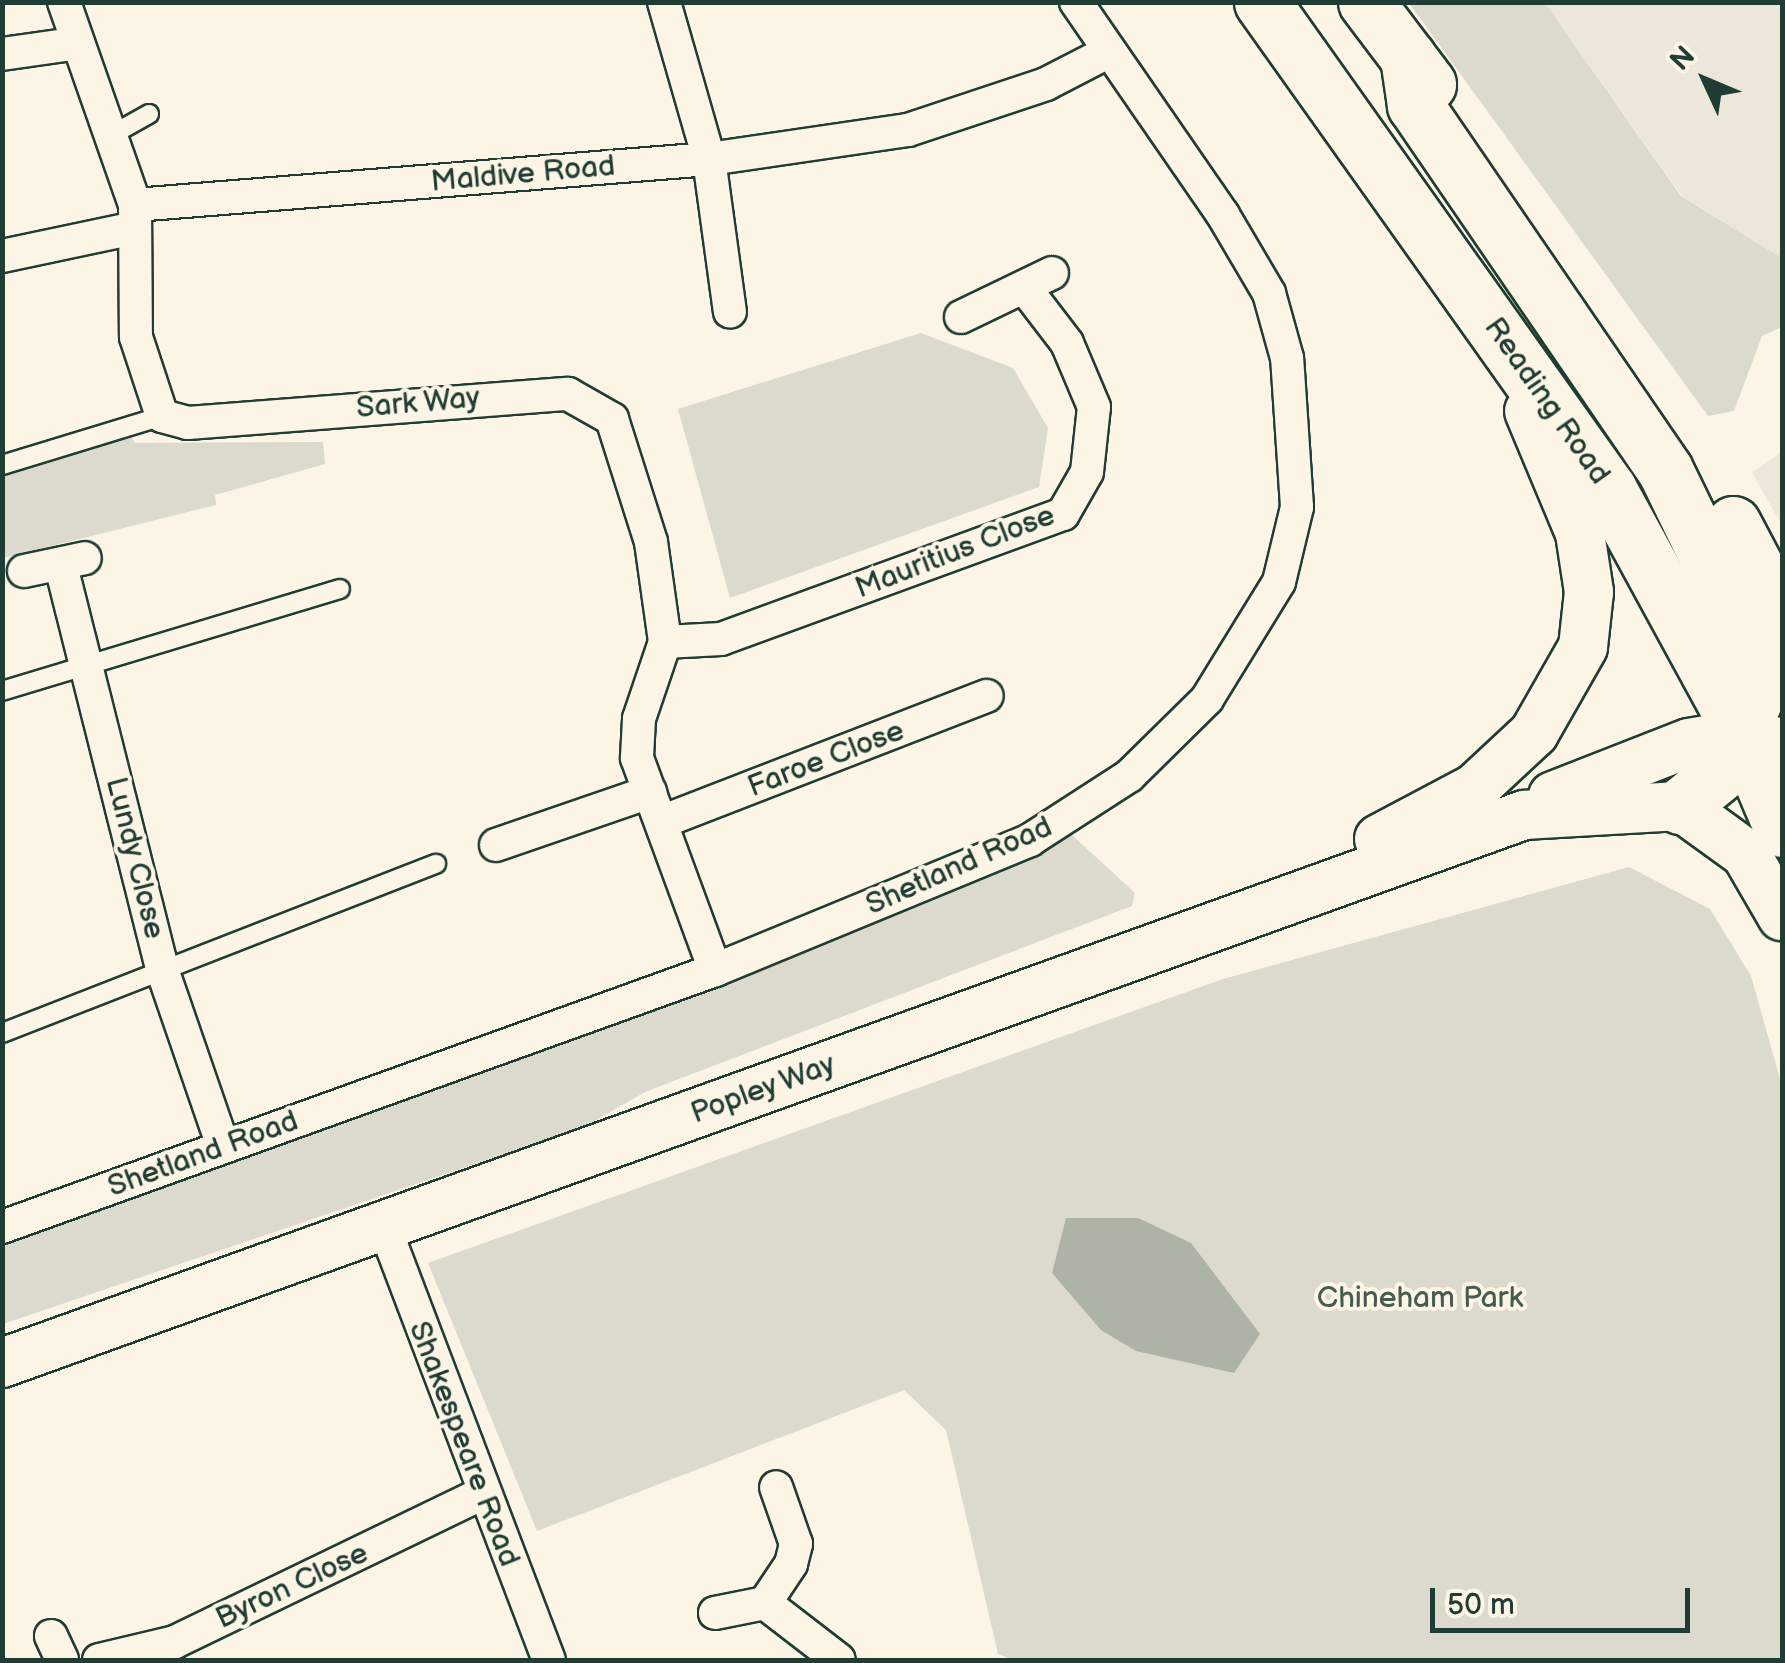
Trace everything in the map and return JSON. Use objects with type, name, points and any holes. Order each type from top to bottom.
[{"type":"highway","name":"Reading Road","points":[[1262,2],[1609,490],[1762,738],[1782,829]]},
{"type":"highway","points":[[1366,2],[1707,476],[1782,618]]},
{"type":"highway","points":[[1408,56],[1415,105],[1665,470],[1723,584],[1759,688],[1762,738],[1680,806]]},
{"type":"street","points":[[64,2],[72,44],[133,217],[136,338],[162,416]]},
{"type":"street","points":[[664,2],[708,159],[730,312]]},
{"type":"street","name":"Shetland Road","points":[[2,1228],[716,970],[1030,840],[1128,776],[1206,699],[1278,582],[1297,507],[1296,427],[1269,293],[1076,2]]},
{"type":"street","points":[[2,54],[72,44]]},
{"type":"street","name":"Maldive Road","points":[[2,256],[133,217],[708,159],[908,130],[1046,84],[1108,52]]},
{"type":"street","name":"Mauritius Close","points":[[665,642],[721,639],[1063,514],[1087,472],[1094,407],[1039,280],[961,318]]},
{"type":"street","points":[[1256,910],[1283,882],[1475,788],[1534,733],[1583,646],[1589,592],[1580,533],[1486,313]]},
{"type":"street","name":"Sark Way","points":[[162,416],[188,423],[568,394],[612,419],[651,542],[665,642],[654,684],[638,719],[637,758],[657,807]]},
{"type":"street","name":"Lundy Close","points":[[24,571],[73,562],[88,670],[162,969],[223,1146]]},
{"type":"street","name":"Faroe Close","points":[[496,844],[657,807],[987,696]]},
{"type":"street","name":"Popley Way","points":[[2,1363],[1524,816],[1661,750],[1762,738]]},
{"type":"street","points":[[1680,806],[1746,854],[1782,916]]},
{"type":"street","name":"Popley Way","points":[[1524,816],[1680,806]]},
{"type":"street","points":[[657,807],[716,970]]},
{"type":"street","name":"Shakespeare Road","points":[[384,1226],[479,1495],[549,1660]]},
{"type":"street","points":[[765,1603],[796,1544],[776,1487]]},
{"type":"street","name":"Byron Close","points":[[99,1660],[175,1642],[479,1495]]},
{"type":"street","points":[[714,1613],[765,1603],[839,1660]]},
{"type":"lane","points":[[108,138],[149,114]]},
{"type":"lane","points":[[2,465],[162,416]]},
{"type":"lane","points":[[2,691],[88,670],[340,589]]},
{"type":"lane","points":[[2,1033],[436,864]]},
{"type":"shaded area","points":[[1545,3],[1782,3],[1782,258],[1682,196]]},
{"type":"shaded area","points":[[1782,451],[1782,525],[1752,473]]},
{"type":"shaded area","points":[[1066,1218],[1138,1218],[1191,1243],[1260,1334],[1234,1373],[1136,1351],[1101,1330],[1052,1273]]},
{"type":"green space","points":[[1409,3],[1545,3],[1681,196],[1782,258],[1782,327],[1762,336],[1734,411],[1708,416]]},
{"type":"green space","points":[[921,333],[1013,368],[1048,428],[1039,487],[730,598],[678,409]]},
{"type":"green space","points":[[124,425],[135,443],[323,442],[325,464],[215,495],[216,505],[3,558],[3,462]]},
{"type":"green space","points":[[1059,823],[1135,893],[1132,906],[645,1092],[584,1127],[3,1324],[3,1227]]},
{"type":"green space","name":"Chineham Park","points":[[1629,867],[1710,909],[1751,976],[1782,1086],[1782,1660],[1013,1660],[998,1654],[946,1430],[904,1390],[537,1531],[428,1263],[1223,979]]}]
